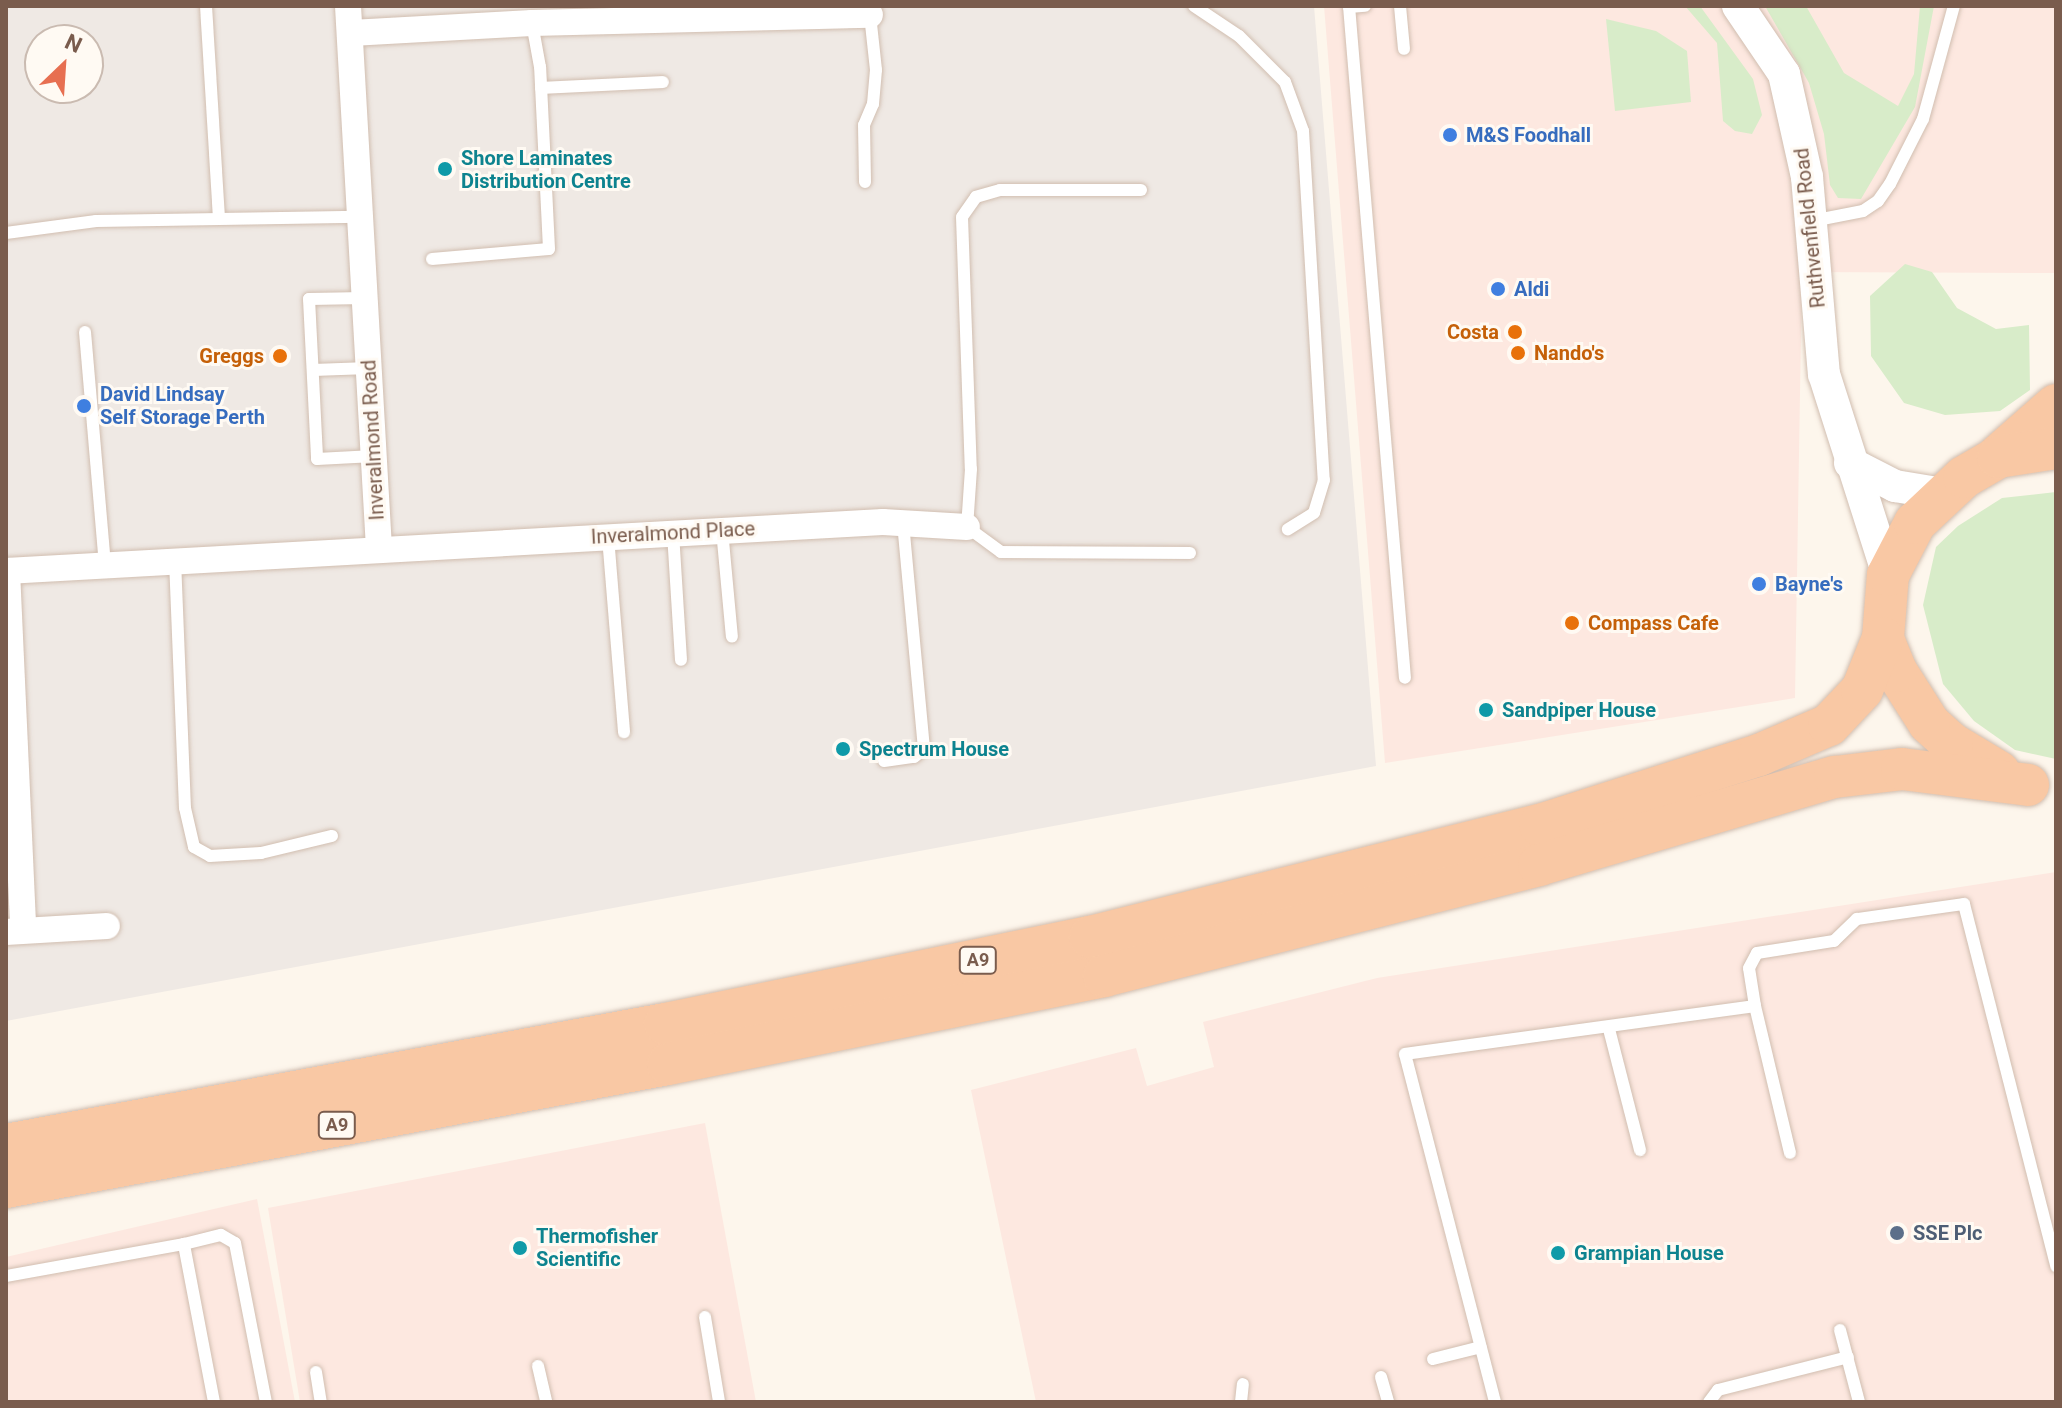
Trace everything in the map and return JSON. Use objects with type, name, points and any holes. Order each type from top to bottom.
[{"type":"highway","points":[[2042,788],[1981,764],[1929,723],[1896,671],[1883,638],[1888,575],[1908,534],[1943,494],[1998,457],[2056,405]]},
{"type":"highway","points":[[1998,457],[2056,448]]},
{"type":"highway","name":"A9","points":[[6,1145],[649,1027],[1075,940],[1540,825],[1759,755],[1829,725],[1862,690],[1883,638]]},
{"type":"highway","name":"A9","points":[[6,1187],[668,1064],[1104,976],[1539,865],[1835,777],[1902,769],[2042,788]]},
{"type":"street","name":"Inveralmond Road","points":[[6,571],[379,548],[348,6]]},
{"type":"street","name":"Ruthvenfield Road","points":[[1738,6],[1784,74],[1812,221],[1824,374],[1888,575]]},
{"type":"street","points":[[351,33],[532,23],[870,15]]},
{"type":"street","points":[[1850,463],[1895,486],[1943,494]]},
{"type":"street","name":"Inveralmond Place","points":[[379,548],[903,523],[967,527]]},
{"type":"street","points":[[6,571],[14,931],[107,926]]},
{"type":"lane","points":[[206,6],[219,216]]},
{"type":"lane","points":[[1194,6],[1239,36],[1285,82],[1303,131],[1324,480],[1314,513],[1288,529]]},
{"type":"lane","points":[[1365,6],[1349,6],[1405,678]]},
{"type":"lane","points":[[1400,6],[1404,49]]},
{"type":"lane","points":[[1812,221],[1863,211],[1878,201],[1890,184],[1923,119],[1954,6]]},
{"type":"lane","points":[[865,182],[864,125],[873,104],[876,70],[870,15]]},
{"type":"lane","points":[[432,259],[549,249],[541,88],[532,23]]},
{"type":"lane","points":[[541,88],[663,82]]},
{"type":"lane","points":[[1141,190],[1000,190],[976,197],[962,217],[971,469],[967,527],[1001,552],[1190,553]]},
{"type":"lane","points":[[6,233],[96,221],[219,216],[359,217]]},
{"type":"lane","points":[[365,298],[309,299],[317,459],[374,456]]},
{"type":"lane","points":[[85,332],[105,563]]},
{"type":"lane","points":[[313,370],[369,368]]},
{"type":"lane","points":[[884,761],[914,757],[924,749],[903,523]]},
{"type":"lane","points":[[722,530],[732,637]]},
{"type":"lane","points":[[673,533],[681,660]]},
{"type":"lane","points":[[608,537],[624,732]]},
{"type":"lane","points":[[175,560],[185,808],[194,847],[210,856],[261,853],[332,836]]},
{"type":"lane","points":[[1790,1153],[1755,1006],[1749,968],[1757,953],[1834,941],[1857,919],[1964,904],[2056,1266]]},
{"type":"lane","points":[[1495,1402],[1405,1054],[1609,1029],[1755,1006]]},
{"type":"lane","points":[[1609,1029],[1640,1150]]},
{"type":"lane","points":[[6,1276],[221,1235],[235,1243],[266,1402]]},
{"type":"lane","points":[[184,1244],[214,1402]]},
{"type":"lane","points":[[705,1317],[719,1402]]},
{"type":"lane","points":[[1840,1330],[1859,1402]]},
{"type":"lane","points":[[1433,1359],[1481,1347]]},
{"type":"lane","points":[[1709,1402],[1718,1390],[1848,1357]]},
{"type":"lane","points":[[538,1366],[546,1402]]},
{"type":"lane","points":[[316,1372],[321,1402]]},
{"type":"lane","points":[[1381,1377],[1388,1402]]},
{"type":"lane","points":[[1241,1402],[1243,1384]]},
{"type":"shaded area","points":[[6,6],[1314,6],[1376,766],[6,1021]]},
{"type":"shaded area","points":[[1324,6],[2056,6],[2056,273],[1802,272],[1795,698],[1385,763]]},
{"type":"shaded area","points":[[2056,872],[2056,1402],[1036,1402],[971,1090],[1136,1048],[1147,1086],[1214,1067],[1203,1022],[1377,978]]},
{"type":"shaded area","points":[[705,1123],[756,1402],[300,1402],[268,1208]]},
{"type":"shaded area","points":[[257,1199],[295,1402],[6,1402],[6,1257]]},
{"type":"green space","points":[[1685,6],[1700,6],[1753,79],[1762,115],[1752,134],[1735,131],[1723,121],[1717,43]]},
{"type":"green space","points":[[1765,6],[1806,6],[1844,73],[1898,106],[1914,74],[1920,6],[1934,6],[1915,107],[1861,199],[1838,198],[1830,185],[1824,134],[1809,83]]},
{"type":"green space","points":[[1606,19],[1656,31],[1687,51],[1691,102],[1615,111]]},
{"type":"green space","points":[[1905,264],[1932,272],[1957,308],[1996,329],[2029,325],[2030,390],[2000,411],[1945,415],[1904,403],[1871,356],[1870,296]]},
{"type":"green space","points":[[2056,492],[2056,759],[2015,750],[1974,721],[1943,684],[1923,605],[1936,547],[1958,526],[2002,498]]},
{"type":"place","name":"M&S Foodhall","points":[[1450,135]]},
{"type":"place","name":"Shore Laminates Distribution Centre","points":[[445,169]]},
{"type":"place","name":"Aldi","points":[[1498,289]]},
{"type":"place","name":"Costa","points":[[1515,332]]},
{"type":"place","name":"Nando's","points":[[1518,353]]},
{"type":"place","name":"Greggs","points":[[280,356]]},
{"type":"place","name":"David Lindsay Self Storage Perth","points":[[84,406]]},
{"type":"place","name":"Bayne's","points":[[1759,584]]},
{"type":"place","name":"Compass Cafe","points":[[1572,623]]},
{"type":"place","name":"Sandpiper House","points":[[1486,710]]},
{"type":"place","name":"Spectrum House","points":[[843,749]]},
{"type":"place","name":"SSE Plc","points":[[1897,1233]]},
{"type":"place","name":"Thermofisher Scientific","points":[[520,1248]]},
{"type":"place","name":"Grampian House","points":[[1558,1253]]}]
